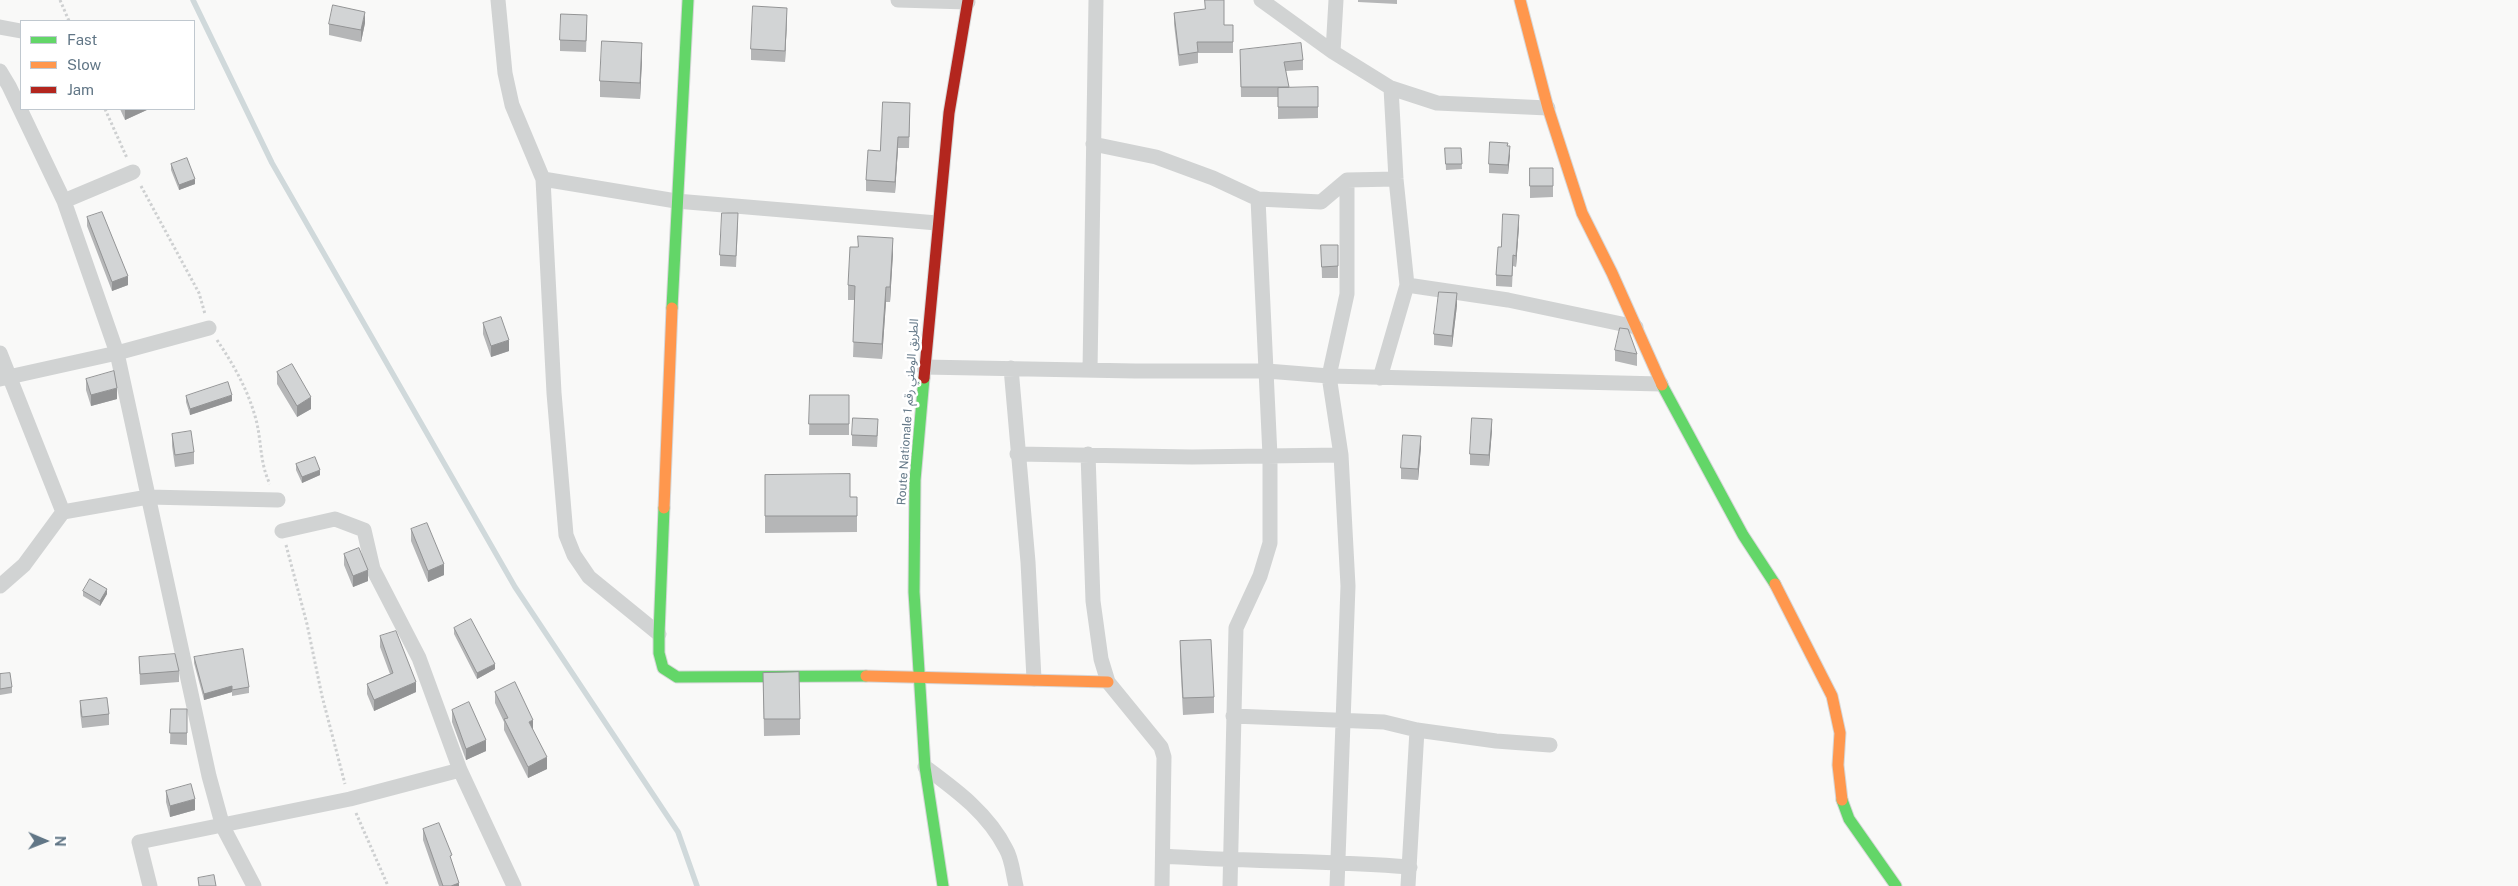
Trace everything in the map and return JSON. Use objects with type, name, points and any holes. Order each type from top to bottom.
[{"type":"main road","points":[[688,0],[676,201],[659,634],[659,653],[663,668],[677,677],[918,676],[1108,682]]},
{"type":"main road","points":[[1520,0],[1548,108],[1582,213],[1661,384],[1743,535],[1782,594],[1832,696],[1840,733],[1838,765],[1840,795],[1849,819],[1896,886]]},
{"type":"main road","name":"Route Nationale الطريق الوطني رقم 1","points":[[943,886],[925,767],[918,676],[914,592],[915,480],[923,367],[949,114],[968,1]]},
{"type":"street","points":[[498,0],[505,73],[512,105],[543,179],[554,393],[566,535],[574,555],[588,577],[659,634]]},
{"type":"street","points":[[898,0],[968,1]]},
{"type":"street","points":[[1090,370],[1096,0]]},
{"type":"street","points":[[1261,0],[1333,52],[1391,88],[1437,103],[1548,108]]},
{"type":"street","points":[[1333,52],[1336,0]]},
{"type":"street","points":[[0,27],[20,31]]},
{"type":"street","points":[[0,71],[10,86],[20,107]]},
{"type":"street","points":[[1380,378],[1407,285],[1396,179],[1391,88]]},
{"type":"street","points":[[21,110],[64,202],[117,353],[209,776],[223,827],[254,886]]},
{"type":"street","points":[[1094,144],[1156,157],[1213,178],[1258,199],[1321,202],[1347,180],[1396,179]]},
{"type":"street","points":[[64,202],[133,172]]},
{"type":"street","points":[[543,179],[676,201],[937,223]]},
{"type":"street","points":[[1337,886],[1348,586],[1341,455],[1329,376],[1347,294],[1347,180]]},
{"type":"street","points":[[1230,886],[1229,860],[1236,628],[1260,576],[1270,543],[1270,456],[1258,199]]},
{"type":"street","points":[[1407,285],[1508,300],[1636,327]]},
{"type":"street","points":[[5,377],[117,353],[209,328]]},
{"type":"street","points":[[0,353],[5,377],[63,512]]},
{"type":"street","points":[[923,367],[1267,371],[1380,378],[1661,384]]},
{"type":"street","points":[[1011,368],[1017,454],[1028,562],[1034,679]]},
{"type":"street","points":[[1017,454],[1192,457],[1341,455]]},
{"type":"street","points":[[1088,454],[1094,601],[1101,660],[1108,682],[1161,746],[1164,757],[1162,886]]},
{"type":"street","points":[[0,586],[24,565],[63,512],[148,498],[278,500]]},
{"type":"street","points":[[282,531],[334,519],[364,530],[373,569],[419,658],[460,770],[514,886]]},
{"type":"street","points":[[1233,716],[1384,722],[1416,730],[1496,741],[1550,745]]},
{"type":"street","points":[[1408,886],[1416,730]]},
{"type":"street","points":[[925,767],[963,795],[984,816],[1007,849],[1016,886]]},
{"type":"street","points":[[150,886],[140,842],[223,827],[350,800],[460,770]]},
{"type":"street","points":[[1163,856],[1229,860],[1339,861],[1410,867]]},
{"type":"path","points":[[60,0],[69,20]]},
{"type":"building","points":[[1205,0],[1224,0],[1224,25],[1233,25],[1233,42],[1197,42],[1198,52],[1179,55],[1174,13],[1205,9]]},
{"type":"building","points":[[333,5],[365,12],[361,30],[329,24]]},
{"type":"building","points":[[753,6],[787,8],[785,51],[751,49]]},
{"type":"building","points":[[561,14],[587,15],[586,41],[560,40]]},
{"type":"building","points":[[602,41],[642,43],[640,83],[600,81]]},
{"type":"building","points":[[1301,43],[1303,60],[1284,62],[1289,87],[1241,87],[1240,50]]},
{"type":"building","points":[[1318,87],[1318,107],[1278,107],[1278,88]]},
{"type":"building","points":[[883,102],[910,103],[909,137],[898,137],[895,182],[866,180],[868,150],[880,151]]},
{"type":"building","points":[[1490,142],[1508,143],[1507,146],[1510,146],[1508,165],[1489,164]]},
{"type":"building","points":[[1445,148],[1461,148],[1462,164],[1446,164]]},
{"type":"building","points":[[187,158],[195,179],[179,185],[171,164]]},
{"type":"building","points":[[1530,168],[1553,168],[1553,186],[1530,186]]},
{"type":"building","points":[[102,212],[128,276],[112,282],[87,217]]},
{"type":"building","points":[[722,213],[738,213],[736,256],[720,255]]},
{"type":"building","points":[[1503,214],[1519,215],[1516,256],[1513,255],[1512,276],[1496,275],[1498,247],[1501,247]]},
{"type":"building","points":[[858,236],[893,238],[890,287],[886,287],[882,344],[853,342],[855,286],[848,285],[850,247],[858,247]]},
{"type":"building","points":[[1321,245],[1338,245],[1338,266],[1322,267]]},
{"type":"building","points":[[1439,292],[1457,293],[1452,336],[1434,334]]},
{"type":"building","points":[[501,317],[509,340],[491,346],[483,323]]},
{"type":"building","points":[[1620,328],[1628,329],[1637,354],[1615,350]]},
{"type":"building","points":[[292,364],[311,397],[297,406],[277,372]]},
{"type":"building","points":[[114,371],[117,388],[91,395],[86,379]]},
{"type":"building","points":[[228,382],[232,395],[190,409],[186,396]]},
{"type":"building","points":[[810,395],[849,395],[849,424],[809,424]]},
{"type":"building","points":[[853,418],[878,419],[877,436],[852,435]]},
{"type":"building","points":[[1472,418],[1492,419],[1489,455],[1470,454]]},
{"type":"building","points":[[191,431],[194,452],[175,455],[172,434]]},
{"type":"building","points":[[1403,435],[1421,436],[1418,469],[1401,468]]},
{"type":"building","points":[[315,457],[320,470],[302,477],[296,464]]},
{"type":"building","points":[[850,474],[850,497],[857,497],[857,516],[765,516],[765,475]]},
{"type":"building","points":[[427,523],[444,564],[428,571],[411,529]]},
{"type":"building","points":[[359,548],[368,570],[353,576],[344,554]]},
{"type":"building","points":[[90,579],[107,589],[100,601],[83,591]]},
{"type":"building","points":[[471,619],[495,664],[477,673],[454,628]]},
{"type":"building","points":[[396,631],[416,682],[374,700],[367,684],[393,673],[380,636]]},
{"type":"building","points":[[1211,640],[1214,697],[1183,698],[1180,641]]},
{"type":"building","points":[[243,649],[249,687],[232,690],[232,686],[204,694],[194,657]]},
{"type":"building","points":[[175,654],[179,671],[140,674],[139,657]]},
{"type":"building","points":[[799,672],[800,719],[764,719],[763,673]]},
{"type":"building","points":[[10,673],[12,687],[0,689],[0,674]]},
{"type":"building","points":[[515,682],[533,720],[529,722],[547,757],[528,767],[504,719],[508,718],[495,692]]},
{"type":"building","points":[[107,698],[109,714],[82,717],[80,701]]},
{"type":"building","points":[[469,702],[486,740],[466,749],[452,710]]},
{"type":"building","points":[[171,709],[187,709],[187,733],[170,733]]},
{"type":"building","points":[[191,784],[195,799],[170,806],[166,791]]},
{"type":"building","points":[[439,823],[452,855],[450,856],[459,883],[451,886],[443,886],[423,829]]},
{"type":"building","points":[[214,875],[216,886],[199,886],[198,878]]},
{"type":"waterway","points":[[193,0],[272,163],[515,587],[678,832],[697,886]]},
{"type":"traffic: fast","points":[[672,308],[688,0]]},
{"type":"traffic: fast","points":[[924,378],[915,480],[914,592],[925,767],[943,886]]},
{"type":"traffic: fast","points":[[1662,385],[1743,535],[1775,584]]},
{"type":"traffic: fast","points":[[664,508],[659,634],[659,653],[663,668],[677,677],[866,676]]},
{"type":"traffic: fast","points":[[1842,800],[1849,819],[1896,886]]},
{"type":"traffic: slow","points":[[1520,0],[1548,108],[1582,213],[1612,273],[1662,385]]},
{"type":"traffic: slow","points":[[664,508],[672,308]]},
{"type":"traffic: slow","points":[[1775,584],[1832,696],[1840,733],[1838,765],[1842,800]]},
{"type":"traffic: slow","points":[[866,676],[1108,682]]},
{"type":"traffic: jam","points":[[924,378],[949,113],[968,0]]}]
